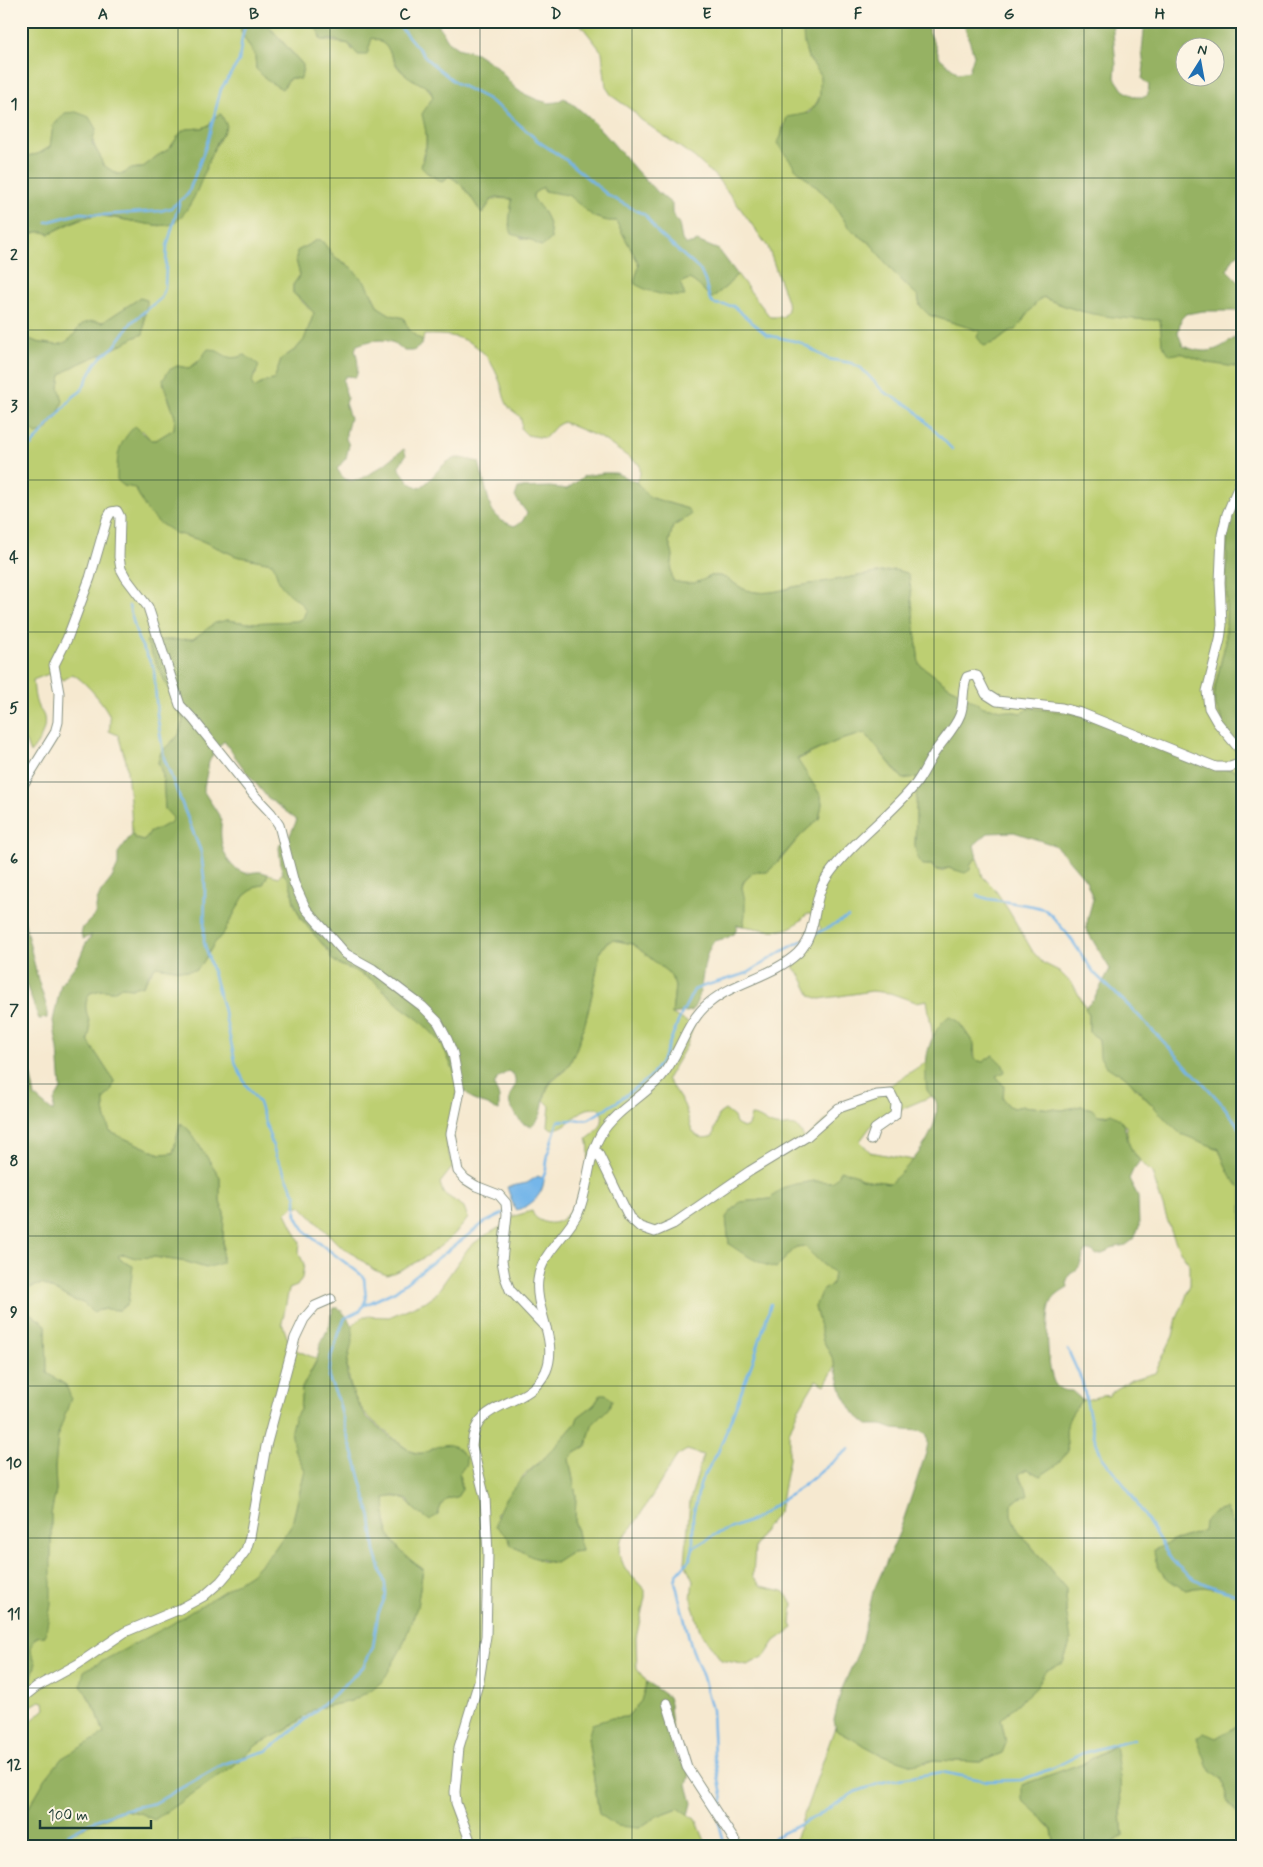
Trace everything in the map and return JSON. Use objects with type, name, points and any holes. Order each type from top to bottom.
[{"type":"street","points":[[1242,478],[1227,514],[1222,535],[1220,582],[1222,625],[1208,691],[1209,708],[1217,722],[1242,752]]},
{"type":"street","points":[[21,788],[55,733],[59,693],[54,665],[67,639],[90,578],[107,519],[111,512],[117,512],[120,517],[119,557],[122,568],[126,578],[148,607],[180,705],[271,812],[279,825],[294,883],[306,909],[346,954],[373,969],[422,1006],[438,1022],[447,1039],[453,1054],[460,1091],[451,1134],[458,1171],[465,1179],[476,1186],[499,1195],[506,1203],[508,1214],[502,1261],[505,1277],[510,1290],[546,1329]]},
{"type":"street","points":[[472,1846],[456,1803],[455,1792],[459,1747],[479,1681],[486,1636],[488,1552],[485,1498],[472,1446],[472,1437],[481,1418],[527,1393],[544,1374],[550,1353],[538,1293],[539,1273],[544,1262],[577,1215],[593,1152],[602,1133],[615,1116],[662,1076],[696,1017],[709,1003],[773,971],[798,953],[809,940],[825,880],[836,864],[916,784],[936,750],[960,717],[967,677],[977,676],[986,694],[997,701],[1062,708],[1081,713],[1216,767],[1230,767],[1242,763]]},
{"type":"street","points":[[593,1152],[598,1153],[629,1217],[640,1227],[655,1232],[673,1224],[750,1171],[806,1138],[840,1108],[877,1095],[891,1094],[896,1104],[895,1115],[875,1129],[871,1140]]},
{"type":"street","points":[[21,1699],[36,1687],[78,1664],[126,1632],[180,1609],[204,1596],[221,1581],[238,1561],[246,1550],[250,1537],[266,1446],[295,1338],[304,1319],[315,1306],[331,1299]]},
{"type":"street","points":[[667,1703],[687,1767],[738,1846]]},
{"type":"green space","points":[[21,21],[241,21],[241,32],[255,56],[256,69],[285,86],[290,78],[301,79],[303,65],[269,26],[269,21],[309,21],[318,31],[321,40],[349,44],[352,50],[372,38],[388,48],[400,70],[423,84],[433,97],[423,114],[426,146],[422,158],[426,172],[442,182],[449,176],[454,179],[468,193],[482,214],[495,199],[512,199],[509,226],[521,238],[531,240],[542,246],[551,239],[549,226],[544,213],[533,199],[533,194],[543,187],[544,191],[565,194],[575,199],[592,215],[616,221],[638,262],[639,268],[635,278],[684,292],[681,286],[682,282],[689,279],[695,282],[712,298],[728,285],[737,274],[770,317],[783,317],[788,310],[787,301],[768,247],[716,177],[694,157],[640,119],[633,111],[612,96],[606,87],[602,52],[578,21],[802,21],[807,55],[820,75],[820,95],[813,108],[783,125],[781,137],[796,169],[830,199],[850,229],[871,244],[894,273],[918,296],[920,306],[929,315],[980,331],[996,342],[1021,323],[1027,313],[1042,297],[1055,303],[1116,317],[1161,319],[1162,344],[1201,359],[1242,368],[1242,491],[1232,512],[1227,531],[1226,641],[1215,687],[1214,703],[1222,719],[1223,730],[1241,752],[1242,771],[1210,766],[1021,713],[983,707],[947,685],[919,664],[909,576],[907,573],[894,570],[764,593],[746,590],[721,576],[710,576],[700,582],[693,583],[673,581],[671,571],[673,555],[669,542],[673,526],[682,522],[688,509],[649,497],[636,482],[640,474],[640,465],[601,438],[563,422],[556,426],[545,438],[527,435],[521,429],[522,423],[519,416],[509,408],[501,385],[488,358],[480,350],[472,343],[451,336],[424,335],[423,340],[413,334],[404,318],[391,315],[378,307],[367,285],[347,264],[335,257],[321,240],[317,240],[297,251],[296,260],[300,275],[293,285],[293,293],[314,313],[304,340],[296,349],[281,359],[274,380],[266,381],[254,388],[252,380],[257,373],[238,358],[225,356],[214,349],[189,368],[177,366],[163,383],[175,417],[174,429],[156,440],[151,440],[142,430],[123,484],[124,486],[135,487],[138,494],[175,533],[200,540],[236,556],[272,563],[280,583],[300,602],[306,611],[303,618],[297,621],[248,623],[227,620],[215,624],[193,639],[146,641],[183,720],[179,735],[161,752],[158,762],[163,776],[165,809],[173,817],[171,823],[149,833],[144,841],[136,839],[132,834],[126,761],[118,735],[109,731],[110,719],[107,710],[76,676],[72,674],[64,680],[51,673],[33,680],[34,694],[38,707],[44,716],[43,732],[30,753],[26,742],[21,739],[21,375],[24,378],[23,406],[63,401],[59,387],[61,375],[79,364],[143,334],[147,306],[140,298],[103,322],[87,322],[72,337],[61,344],[41,343],[30,339],[21,332],[21,241],[34,233],[45,232],[49,234],[78,220],[96,215],[161,226],[213,151],[227,126],[216,116],[209,125],[202,128],[186,129],[169,149],[142,168],[131,169],[120,174],[115,173],[102,164],[93,137],[53,126],[50,147],[38,154],[21,157]]},
{"type":"green space","points":[[241,21],[269,21],[269,27],[303,65],[301,79],[290,78],[282,89],[268,81],[256,69],[255,56],[241,32]]},
{"type":"green space","points":[[309,21],[436,21],[449,42],[457,48],[476,53],[497,67],[515,88],[522,93],[549,103],[557,102],[564,98],[576,106],[597,126],[646,181],[672,204],[672,213],[679,224],[682,240],[685,244],[692,244],[697,241],[719,250],[737,274],[728,285],[712,298],[695,282],[689,279],[682,282],[681,285],[685,296],[665,295],[647,290],[635,284],[638,262],[616,221],[594,217],[568,195],[544,191],[543,187],[533,194],[533,198],[546,217],[551,239],[543,246],[512,234],[510,221],[512,199],[496,197],[492,199],[482,214],[468,193],[455,179],[449,176],[442,182],[421,167],[426,150],[422,114],[433,97],[430,89],[403,72],[396,64],[387,47],[378,41],[372,38],[367,55],[358,55],[349,44],[333,40],[321,40],[318,31]]},
{"type":"green space","points":[[802,21],[925,21],[940,58],[958,73],[969,71],[974,55],[963,21],[1112,21],[1116,65],[1115,78],[1123,90],[1135,97],[1145,97],[1148,94],[1149,85],[1142,79],[1145,21],[1242,21],[1242,251],[1234,257],[1227,270],[1242,285],[1242,311],[1203,311],[1186,314],[1181,319],[1178,333],[1183,346],[1208,351],[1220,347],[1242,333],[1242,368],[1208,363],[1181,353],[1170,355],[1162,344],[1160,320],[1129,319],[1100,315],[1072,308],[1043,297],[1032,308],[1016,330],[1010,331],[996,342],[984,346],[977,337],[980,331],[929,315],[920,306],[918,296],[894,273],[871,244],[850,229],[830,199],[796,169],[777,143],[781,137],[787,117],[809,113],[818,102],[820,96],[820,74],[808,57],[804,44]]},
{"type":"green space","points":[[76,112],[89,117],[96,129],[92,143],[101,158],[102,164],[117,174],[124,174],[129,169],[142,168],[169,149],[182,131],[186,129],[202,128],[209,125],[216,116],[221,114],[227,126],[214,149],[194,198],[177,221],[171,224],[150,225],[95,215],[77,220],[49,234],[45,232],[34,233],[21,241],[21,157],[38,154],[50,147],[53,126],[65,113]]},
{"type":"green space","points":[[317,240],[321,240],[335,257],[352,268],[367,285],[378,307],[391,315],[404,318],[411,332],[423,340],[422,345],[413,351],[404,351],[394,343],[382,340],[357,345],[355,350],[358,363],[356,377],[346,376],[343,380],[347,398],[345,403],[350,418],[346,433],[349,445],[346,458],[337,469],[346,479],[354,480],[369,474],[404,449],[406,455],[398,467],[410,483],[419,488],[452,459],[461,458],[479,462],[491,509],[500,520],[514,526],[522,522],[527,513],[515,497],[518,488],[550,487],[567,489],[584,476],[616,473],[636,482],[649,497],[688,509],[691,515],[673,526],[669,542],[673,555],[671,571],[673,581],[693,583],[710,576],[721,576],[746,590],[764,593],[894,570],[907,573],[909,576],[919,664],[947,685],[983,707],[1021,713],[1030,708],[1078,714],[1210,766],[1241,771],[1241,752],[1223,730],[1222,719],[1214,703],[1215,687],[1226,641],[1227,531],[1232,512],[1242,491],[1242,1189],[1231,1176],[1219,1149],[1181,1134],[1129,1080],[1121,1073],[1115,1072],[1106,1066],[1100,1057],[1099,1039],[1089,1032],[1089,1014],[1085,1008],[1094,999],[1110,969],[1086,929],[1093,899],[1086,880],[1054,845],[1014,832],[988,833],[974,845],[977,858],[971,863],[970,870],[965,873],[949,868],[937,870],[932,865],[923,865],[917,857],[915,846],[917,777],[903,779],[865,733],[837,741],[797,759],[821,796],[822,804],[819,819],[801,835],[767,872],[754,872],[743,882],[745,915],[743,926],[737,925],[735,933],[727,938],[714,941],[706,959],[700,993],[692,1011],[672,1014],[675,986],[670,974],[633,944],[613,940],[606,943],[600,952],[589,1009],[576,1050],[565,1070],[549,1084],[539,1118],[532,1126],[520,1121],[510,1106],[510,1097],[515,1084],[514,1075],[508,1071],[497,1079],[494,1086],[499,1097],[499,1110],[473,1100],[460,1085],[441,1042],[418,1019],[400,1006],[374,981],[331,959],[330,952],[310,930],[298,912],[290,883],[282,873],[280,844],[290,835],[297,820],[267,797],[224,741],[214,752],[209,762],[204,792],[222,820],[222,843],[227,858],[238,870],[245,873],[259,872],[268,874],[263,885],[257,886],[244,896],[224,932],[196,970],[187,971],[156,966],[143,985],[90,993],[86,1003],[90,1029],[88,1041],[114,1081],[111,1092],[104,1098],[104,1111],[110,1132],[160,1154],[173,1153],[181,1123],[189,1130],[220,1177],[220,1202],[224,1213],[222,1263],[206,1268],[187,1262],[154,1257],[135,1258],[124,1254],[118,1256],[122,1261],[133,1266],[128,1303],[120,1310],[105,1309],[92,1312],[83,1303],[42,1284],[26,1289],[23,1297],[27,1311],[46,1325],[47,1373],[66,1385],[71,1398],[58,1435],[55,1468],[56,1490],[51,1514],[51,1605],[45,1636],[36,1637],[31,1647],[36,1663],[26,1696],[21,1703],[21,1027],[35,1097],[53,1112],[54,1101],[61,1089],[58,1049],[53,1021],[61,984],[78,962],[85,945],[92,935],[83,939],[81,934],[83,927],[95,915],[97,901],[101,892],[112,878],[118,865],[118,853],[132,834],[136,839],[144,841],[149,833],[170,823],[173,818],[165,809],[163,776],[158,762],[161,752],[179,735],[183,720],[146,641],[193,639],[215,623],[227,620],[248,623],[297,621],[303,618],[306,611],[301,603],[281,585],[272,563],[236,556],[200,540],[175,533],[158,522],[146,509],[135,488],[124,486],[117,480],[119,450],[135,426],[151,440],[156,440],[174,429],[175,417],[163,380],[169,370],[177,366],[189,368],[198,362],[208,349],[218,351],[232,358],[245,355],[259,365],[252,382],[254,388],[266,381],[274,380],[281,359],[296,349],[304,340],[314,313],[293,293],[293,285],[300,275],[296,260],[297,251]]},
{"type":"green space","points":[[140,298],[147,300],[143,334],[79,364],[61,375],[59,387],[63,401],[57,417],[46,431],[36,434],[27,425],[23,406],[24,378],[21,375],[21,332],[28,338],[41,343],[61,344],[68,341],[78,328],[86,322],[103,322]]},
{"type":"green space","points":[[865,733],[899,775],[917,777],[915,846],[926,865],[932,865],[934,869],[941,871],[949,868],[953,870],[970,866],[977,858],[983,877],[994,888],[1033,952],[1043,963],[1059,971],[1074,986],[1089,1014],[1089,1032],[1099,1039],[1100,1047],[1115,1072],[1125,1076],[1165,1117],[1185,1132],[1219,1149],[1231,1176],[1242,1189],[1242,1524],[1232,1523],[1226,1509],[1212,1513],[1203,1531],[1173,1541],[1163,1547],[1186,1590],[1200,1587],[1214,1588],[1242,1598],[1242,1723],[1216,1738],[1208,1767],[1222,1779],[1227,1800],[1242,1819],[1242,1846],[1108,1846],[1123,1836],[1120,1779],[1114,1745],[1086,1762],[1022,1785],[1052,1831],[1055,1846],[793,1846],[835,1727],[836,1730],[880,1754],[926,1763],[933,1760],[980,1762],[1002,1753],[1006,1743],[1001,1719],[1038,1685],[1044,1671],[1063,1663],[1071,1640],[1066,1611],[1066,1589],[1022,1536],[1015,1526],[1011,1515],[1011,1505],[1022,1496],[1023,1481],[1019,1476],[1020,1473],[1027,1469],[1040,1476],[1058,1464],[1068,1451],[1066,1429],[1069,1418],[1082,1400],[1109,1396],[1110,1393],[1131,1380],[1155,1373],[1173,1336],[1177,1318],[1190,1284],[1190,1265],[1180,1251],[1171,1231],[1152,1173],[1129,1145],[1126,1126],[1109,1115],[1097,1115],[1092,1109],[1081,1106],[1062,1110],[1023,1106],[1013,1108],[1008,1105],[1003,1099],[1003,1086],[996,1076],[1003,1065],[993,1055],[983,1062],[975,1060],[974,1044],[958,1021],[943,1021],[933,1037],[927,1000],[916,1002],[890,993],[872,991],[820,999],[811,996],[801,976],[793,967],[821,928],[811,914],[807,914],[792,927],[785,929],[770,930],[743,926],[742,888],[745,880],[754,872],[767,872],[782,858],[801,835],[819,819],[822,804],[821,796],[797,760],[837,741]]},
{"type":"green space","points":[[282,873],[290,883],[294,903],[301,919],[340,965],[374,981],[400,1006],[418,1019],[441,1042],[460,1085],[446,1133],[449,1155],[455,1167],[451,1169],[440,1183],[443,1193],[464,1207],[468,1218],[442,1245],[409,1266],[387,1275],[374,1270],[339,1245],[301,1206],[293,1206],[286,1213],[300,1242],[299,1253],[304,1264],[302,1278],[297,1286],[289,1289],[282,1323],[287,1337],[296,1350],[317,1359],[302,1388],[300,1410],[294,1418],[294,1449],[305,1470],[292,1524],[274,1550],[251,1574],[81,1685],[97,1712],[104,1734],[46,1778],[21,1821],[21,1733],[45,1709],[44,1702],[40,1701],[21,1709],[21,1705],[32,1678],[30,1646],[33,1640],[41,1635],[51,1557],[51,1514],[56,1490],[55,1468],[58,1435],[66,1412],[47,1373],[46,1325],[27,1311],[23,1297],[26,1289],[42,1284],[73,1300],[83,1302],[92,1312],[105,1309],[120,1310],[122,1261],[118,1256],[124,1254],[135,1258],[154,1257],[187,1262],[206,1268],[223,1250],[224,1213],[220,1202],[220,1177],[189,1130],[180,1123],[173,1153],[160,1154],[110,1132],[104,1111],[104,1098],[111,1092],[114,1081],[88,1041],[90,1029],[86,1011],[87,998],[90,993],[101,990],[113,991],[120,987],[133,988],[143,985],[156,966],[187,971],[202,964],[224,932],[244,896],[257,886],[263,885],[268,874],[279,877]]},
{"type":"green space","points":[[21,907],[38,980],[47,1008],[47,1018],[39,1019],[21,971]]},
{"type":"green space","points":[[613,940],[633,944],[670,974],[675,986],[672,1014],[694,1024],[687,1045],[667,1079],[683,1103],[692,1128],[699,1137],[713,1136],[719,1114],[725,1110],[734,1117],[736,1124],[743,1128],[748,1126],[751,1116],[776,1126],[794,1126],[799,1129],[805,1139],[837,1111],[889,1086],[926,1062],[927,1090],[932,1096],[892,1113],[871,1126],[860,1141],[870,1152],[913,1160],[908,1168],[890,1183],[861,1179],[855,1174],[839,1175],[832,1182],[814,1181],[782,1188],[770,1199],[740,1202],[726,1217],[729,1244],[776,1268],[796,1247],[804,1246],[821,1263],[835,1273],[832,1284],[821,1292],[815,1307],[823,1340],[835,1367],[825,1385],[816,1380],[797,1412],[789,1433],[789,1459],[779,1511],[760,1536],[755,1547],[753,1576],[761,1586],[783,1591],[793,1603],[791,1624],[793,1628],[775,1641],[765,1656],[748,1665],[721,1660],[700,1631],[691,1599],[693,1580],[685,1563],[690,1501],[703,1455],[687,1450],[677,1456],[635,1523],[621,1540],[619,1553],[625,1569],[645,1590],[636,1638],[637,1669],[647,1682],[641,1701],[627,1717],[612,1718],[588,1738],[599,1814],[639,1828],[657,1816],[679,1808],[696,1819],[707,1846],[41,1846],[124,1810],[140,1813],[232,1767],[257,1745],[288,1729],[314,1709],[351,1701],[410,1623],[417,1607],[423,1569],[400,1550],[391,1537],[386,1523],[384,1498],[402,1498],[415,1510],[438,1515],[440,1507],[444,1502],[457,1497],[462,1489],[459,1474],[466,1464],[434,1448],[424,1453],[410,1451],[361,1408],[352,1390],[347,1364],[352,1341],[351,1326],[364,1316],[389,1317],[426,1301],[435,1295],[469,1247],[484,1236],[508,1223],[511,1217],[532,1211],[542,1221],[554,1223],[564,1218],[573,1207],[585,1178],[589,1149],[587,1139],[600,1126],[602,1113],[600,1108],[587,1109],[567,1124],[552,1129],[548,1126],[550,1106],[544,1100],[549,1086],[567,1068],[576,1050],[589,1009],[600,952],[606,943]],"holes":[[[601,1395],[608,1409],[592,1425],[586,1447],[569,1459],[576,1495],[575,1522],[581,1551],[572,1552],[555,1563],[541,1561],[511,1545],[496,1515],[524,1475],[547,1456],[576,1423],[578,1417],[594,1405]]]},
{"type":"green space","points":[[949,1016],[958,1021],[974,1044],[973,1056],[975,1060],[983,1062],[993,1055],[1003,1065],[1005,1072],[996,1076],[1004,1086],[1003,1099],[1008,1105],[1013,1108],[1023,1106],[1062,1110],[1081,1106],[1092,1109],[1098,1115],[1105,1116],[1111,1113],[1122,1122],[1130,1146],[1140,1161],[1129,1179],[1138,1196],[1139,1227],[1134,1239],[1126,1245],[1111,1248],[1106,1253],[1097,1255],[1092,1251],[1085,1251],[1079,1267],[1070,1274],[1067,1281],[1068,1288],[1056,1296],[1051,1303],[1048,1331],[1052,1377],[1058,1388],[1072,1391],[1082,1400],[1069,1418],[1066,1429],[1068,1451],[1058,1464],[1040,1476],[1027,1469],[1020,1473],[1019,1476],[1026,1487],[1028,1496],[1019,1499],[1011,1505],[1011,1515],[1018,1530],[1066,1589],[1066,1611],[1071,1640],[1063,1663],[1045,1671],[1038,1685],[1001,1719],[1006,1743],[1002,1753],[980,1762],[933,1760],[913,1765],[880,1754],[836,1730],[834,1720],[841,1691],[860,1648],[873,1592],[899,1533],[926,1453],[927,1435],[919,1431],[893,1429],[882,1425],[868,1425],[854,1413],[843,1394],[833,1359],[823,1340],[815,1307],[821,1292],[832,1284],[834,1273],[804,1246],[796,1247],[776,1268],[751,1258],[729,1244],[726,1217],[740,1202],[770,1199],[782,1188],[796,1184],[814,1181],[832,1182],[839,1175],[840,1170],[855,1174],[861,1179],[890,1183],[898,1176],[914,1159],[933,1128],[937,1106],[936,1101],[927,1090],[926,1066],[928,1050],[938,1028]]},
{"type":"green space","points":[[334,1308],[339,1308],[351,1323],[353,1329],[347,1364],[348,1377],[355,1399],[367,1417],[398,1443],[415,1453],[420,1454],[439,1446],[450,1445],[466,1457],[466,1464],[459,1474],[462,1489],[457,1497],[444,1502],[440,1507],[438,1515],[429,1520],[415,1510],[408,1500],[395,1496],[385,1498],[386,1523],[391,1537],[405,1555],[423,1569],[417,1607],[402,1647],[383,1681],[351,1701],[314,1709],[288,1729],[257,1745],[232,1767],[154,1820],[140,1813],[124,1810],[41,1846],[25,1846],[21,1831],[21,1821],[46,1778],[62,1758],[104,1734],[97,1712],[81,1684],[84,1671],[170,1625],[251,1574],[274,1550],[292,1524],[305,1470],[294,1449],[291,1430],[294,1418],[300,1410],[302,1388],[317,1360],[320,1345],[330,1324]]},
{"type":"green space","points":[[601,1394],[606,1394],[612,1400],[608,1409],[592,1425],[586,1447],[569,1459],[576,1495],[575,1522],[581,1551],[572,1552],[555,1563],[532,1557],[511,1545],[509,1539],[496,1526],[502,1505],[523,1478],[558,1443],[576,1423],[578,1417],[594,1405]]},
{"type":"green space","points":[[1227,1509],[1232,1523],[1242,1524],[1242,1598],[1214,1588],[1200,1587],[1186,1590],[1173,1583],[1160,1570],[1154,1550],[1173,1541],[1203,1531],[1204,1522],[1212,1513]]},
{"type":"green space","points":[[647,1682],[668,1697],[674,1754],[679,1759],[686,1761],[690,1774],[687,1785],[692,1803],[689,1815],[678,1808],[657,1816],[639,1828],[617,1826],[599,1814],[588,1738],[592,1724],[612,1718],[627,1717],[641,1701]]},
{"type":"green space","points":[[1242,1723],[1242,1819],[1227,1800],[1222,1779],[1208,1767],[1197,1738],[1204,1733],[1216,1738]]},
{"type":"green space","points":[[1115,1745],[1120,1778],[1123,1836],[1108,1846],[1055,1846],[1052,1830],[1022,1800],[1022,1785],[1086,1762]]},
{"type":"water","points":[[538,1176],[544,1179],[539,1195],[531,1203],[515,1210],[507,1187],[527,1183]]},
{"type":"waterway","points":[[47,222],[81,213],[103,215],[160,211],[171,208],[188,194],[207,143],[221,89],[239,61],[246,21]]},
{"type":"waterway","points":[[395,21],[429,61],[456,83],[486,98],[504,111],[538,141],[566,160],[609,196],[645,215],[658,233],[700,270],[710,300],[714,304],[733,306],[767,335],[799,342],[828,359],[851,363],[861,368],[884,392],[913,408],[952,449]]},
{"type":"waterway","points":[[400,27],[432,21]]},
{"type":"waterway","points":[[31,446],[73,397],[81,391],[95,364],[102,356],[114,347],[132,322],[161,298],[165,287],[167,246],[179,204]]},
{"type":"waterway","points":[[37,1846],[61,1838],[91,1822],[122,1810],[155,1803],[223,1764],[266,1751],[275,1745],[335,1694],[363,1667],[373,1647],[378,1614],[386,1595],[385,1584],[375,1551],[371,1518],[338,1399],[329,1379],[331,1356],[345,1318],[361,1310],[366,1299],[364,1278],[314,1239],[300,1223],[296,1215],[296,1196],[276,1156],[259,1103],[246,1085],[236,1065],[223,1007],[204,942],[205,886],[201,852],[164,758],[157,714],[154,668],[138,639],[129,606]]},
{"type":"waterway","points":[[978,896],[1033,906],[1044,909],[1051,915],[1069,936],[1094,973],[1133,1010],[1204,1084],[1223,1105],[1242,1131]]},
{"type":"waterway","points":[[814,935],[848,917]]},
{"type":"waterway","points":[[542,1181],[558,1121],[589,1119],[618,1101],[650,1077],[663,1059],[680,1017],[694,990],[748,973],[803,940]]},
{"type":"waterway","points":[[365,1305],[395,1291],[484,1223],[504,1213]]},
{"type":"waterway","points":[[721,1811],[723,1799],[714,1755],[712,1710],[703,1677],[691,1646],[675,1581],[677,1574],[690,1559],[693,1548],[693,1515],[701,1481],[718,1452],[726,1432],[754,1358],[771,1304]]},
{"type":"waterway","points":[[1068,1350],[1082,1381],[1094,1436],[1102,1457],[1130,1492],[1171,1559],[1178,1567],[1203,1583],[1242,1595]]},
{"type":"waterway","points":[[693,1548],[716,1534],[755,1519],[803,1486],[849,1449]]},
{"type":"waterway","points":[[763,1846],[777,1836],[817,1816],[855,1792],[887,1781],[942,1772],[987,1781],[1021,1780],[1053,1768],[1083,1753],[1133,1739]]},
{"type":"waterway","points":[[719,1823],[725,1846]]}]
